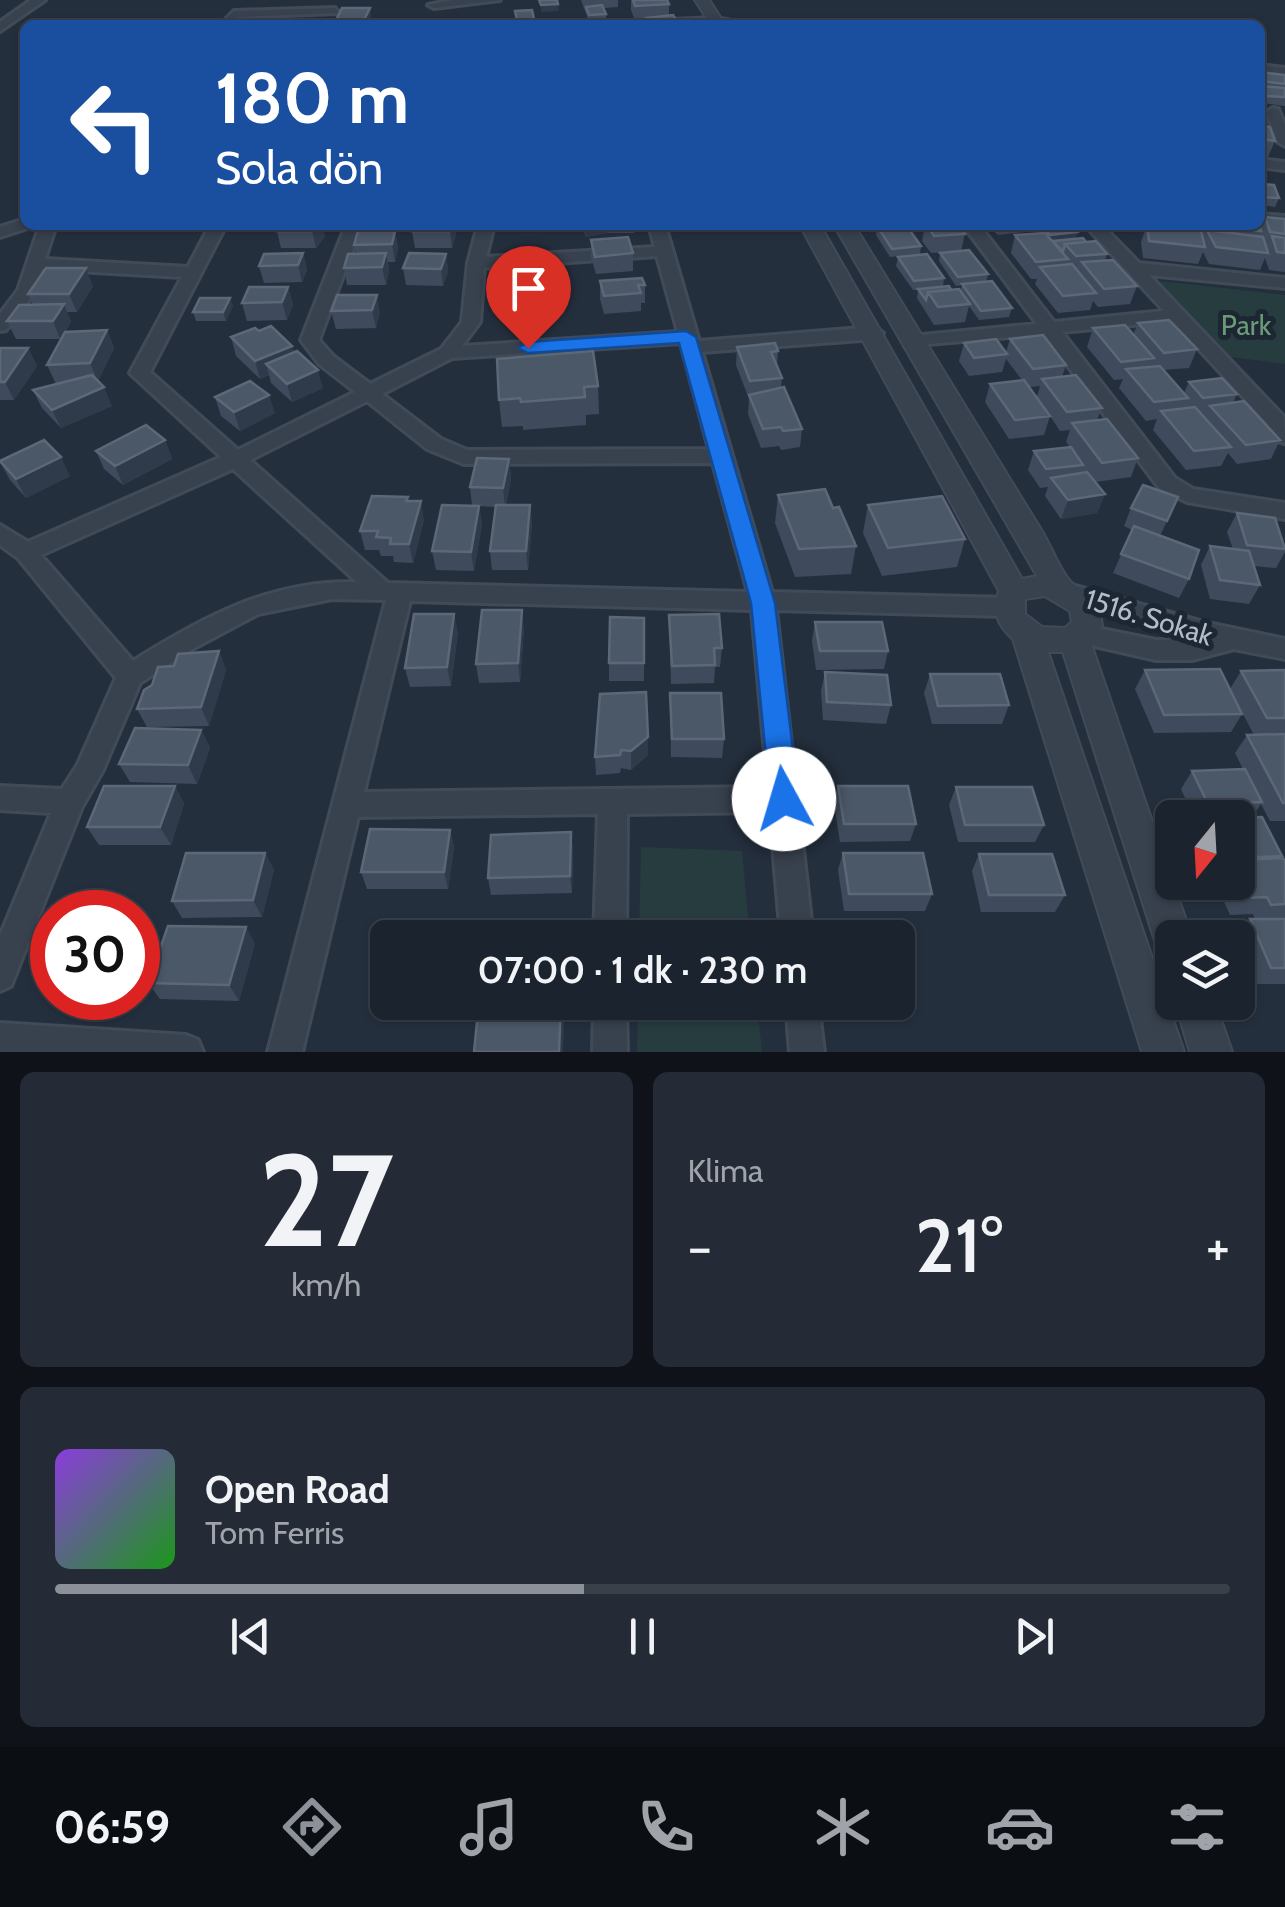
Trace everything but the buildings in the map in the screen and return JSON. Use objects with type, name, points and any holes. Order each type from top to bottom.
[{"type":"street","points":[[0,27],[39,0]]},
{"type":"street","points":[[433,6],[494,0]]},
{"type":"street","points":[[230,20],[234,14],[339,6]]},
{"type":"street","points":[[1273,112],[1285,142]]},
{"type":"street","points":[[0,326],[27,290],[47,230]]},
{"type":"street","points":[[215,230],[140,373],[391,591]]},
{"type":"street","points":[[352,230],[310,340],[326,360],[434,444],[464,457],[721,456]]},
{"type":"street","points":[[26,552],[236,459],[448,353],[472,322],[476,263],[485,230]]},
{"type":"street","points":[[658,230],[763,603],[794,920]]},
{"type":"street","points":[[813,230],[874,333],[1016,610],[1163,1052]]},
{"type":"street","points":[[847,230],[1062,590]]},
{"type":"street","points":[[976,230],[1167,483],[1187,495],[1285,512]]},
{"type":"street","points":[[1099,230],[1282,427]]},
{"type":"street","points":[[476,263],[664,251]]},
{"type":"street","points":[[38,264],[193,272]]},
{"type":"street","points":[[1133,268],[1285,284]]},
{"type":"street","points":[[912,342],[1177,314]]},
{"type":"street","points":[[448,353],[874,333]]},
{"type":"street","points":[[0,533],[26,552],[130,676]]},
{"type":"street","points":[[1016,610],[1032,584],[1062,590],[1078,600],[1088,618],[1078,636],[1167,920]]},
{"type":"street","points":[[0,975],[70,802],[89,770],[130,676],[252,606],[332,590],[1016,610],[1050,641],[1078,636]]},
{"type":"street","name":"1516. Sokak","points":[[1062,590],[1178,622],[1230,641],[1285,649]]},
{"type":"street","points":[[285,1052],[345,805],[391,591]]},
{"type":"street","name":"1516. Sokak","points":[[1078,636],[1126,646],[1198,653],[1230,641]]},
{"type":"street","points":[[0,798],[70,802]]},
{"type":"street","points":[[345,805],[784,799]]},
{"type":"street","points":[[610,920],[612,801]]},
{"type":"street","points":[[610,1020],[610,1052]]},
{"type":"street","points":[[804,1020],[807,1052]]},
{"type":"street","points":[[1201,1020],[1211,1052]]},
{"type":"street","points":[[0,1040],[186,1052]]},
{"type":"green space","name":"Park","points":[[1151,280],[1285,295],[1285,364],[1222,356]]},
{"type":"green space","points":[[641,847],[742,851],[748,920],[639,920]]},
{"type":"green space","points":[[638,1020],[759,1020],[762,1052],[637,1052]]},
{"type":"route","points":[[528,348],[686,337],[763,603],[784,799]]}]
